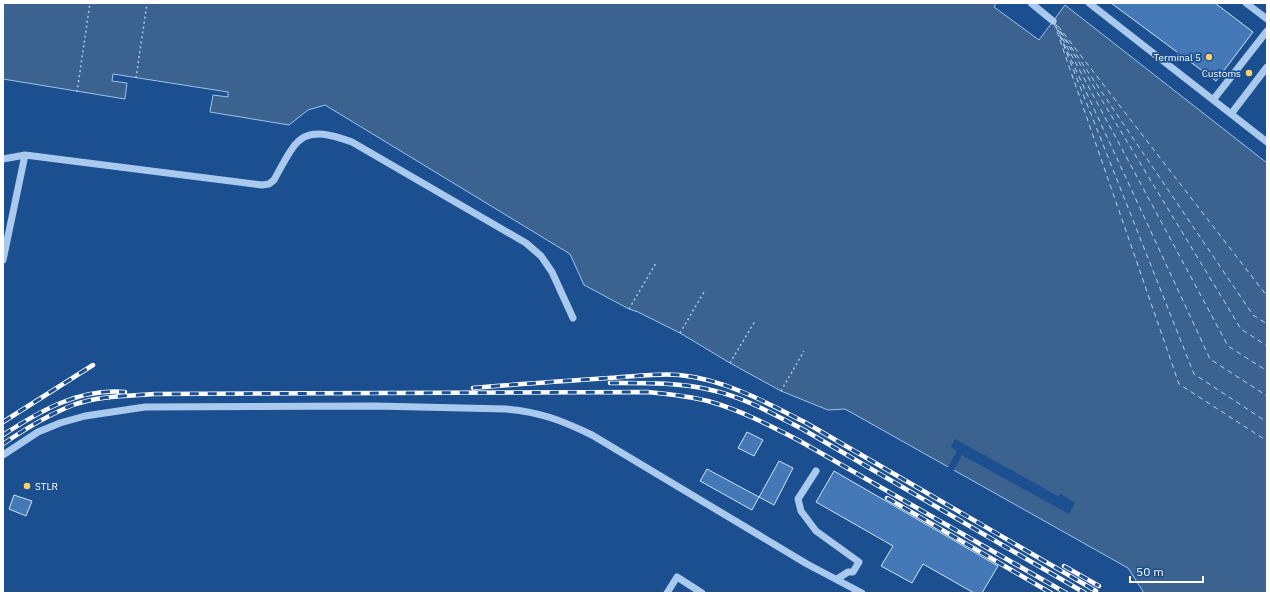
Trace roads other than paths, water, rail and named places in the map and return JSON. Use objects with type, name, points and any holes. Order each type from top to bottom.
[{"type":"street","points":[[1089,3],[1267,142]]},
{"type":"street","points":[[1246,3],[1267,19]]},
{"type":"street","points":[[1034,4],[1054,21]]},
{"type":"street","points":[[1213,100],[1267,30]]},
{"type":"street","points":[[1231,114],[1267,67]]},
{"type":"street","points":[[3,160],[25,155],[262,185],[269,184],[274,180],[292,149],[301,139],[310,134],[320,133],[335,136],[352,142],[526,243],[541,256],[552,272],[573,318]]},
{"type":"street","points":[[3,260],[25,155]]},
{"type":"street","points":[[3,455],[38,432],[60,423],[84,416],[145,407],[375,406],[506,409],[526,411],[546,415],[566,422],[592,435],[807,564],[862,593]]},
{"type":"street","points":[[816,471],[798,499],[801,511],[816,531],[859,562],[853,572],[848,572],[837,579]]},
{"type":"street","points":[[668,593],[677,577],[702,593]]},
{"type":"water","points":[[3,3],[996,3],[994,7],[1039,40],[1065,5],[1267,163],[1267,593],[1144,593],[1128,568],[845,409],[828,410],[781,391],[680,333],[629,309],[584,285],[570,254],[325,105],[308,110],[289,125],[210,112],[213,95],[228,97],[228,92],[113,74],[112,81],[127,83],[125,99],[3,79]]},
{"type":"railway","points":[[3,422],[93,365]]},
{"type":"railway","points":[[473,388],[662,374],[696,377],[713,381],[761,400],[808,424],[1096,591]]},
{"type":"railway","points":[[610,383],[660,384],[699,387],[723,393],[747,402],[804,430],[1085,593]]},
{"type":"railway","points":[[3,435],[31,418],[61,403],[92,394],[125,392]]},
{"type":"railway","points":[[3,444],[37,423],[73,405],[102,398],[123,396],[154,394],[648,392],[678,395],[708,401],[731,409],[787,434],[1066,593]]},
{"type":"railway","points":[[887,498],[1051,593]]},
{"type":"railway","points":[[1064,566],[1099,586]]},
{"type":"place","name":"Terminal 5","points":[[1209,57]]},
{"type":"place","name":"Customs","points":[[1249,73]]},
{"type":"place","name":"STLR","points":[[27,486]]}]
